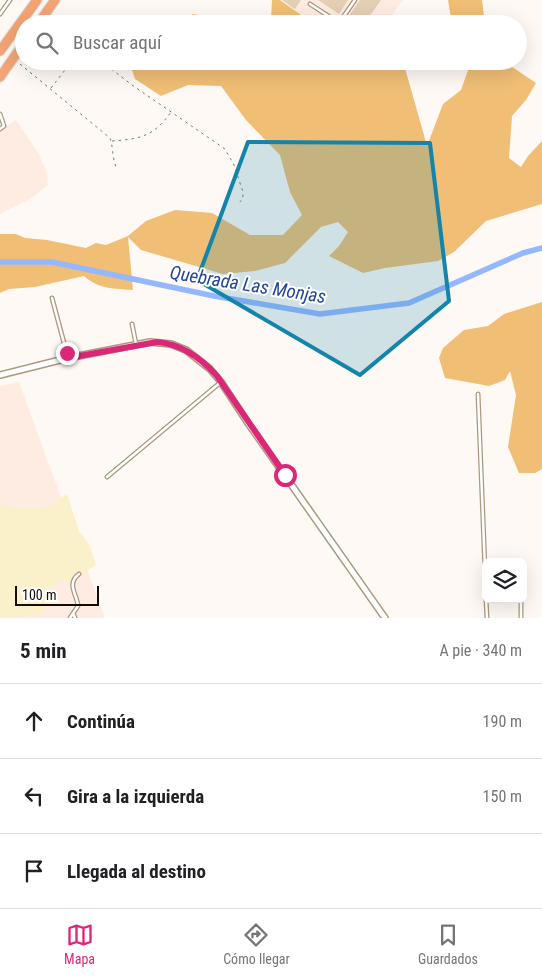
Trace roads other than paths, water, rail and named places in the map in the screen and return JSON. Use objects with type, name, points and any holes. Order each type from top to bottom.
[{"type":"highway","points":[[26,15],[37,0]]},
{"type":"highway","points":[[44,15],[55,0]]},
{"type":"highway","points":[[0,50],[15,30]]},
{"type":"highway","points":[[0,77],[15,55]]},
{"type":"street","points":[[0,375],[136,344],[157,342],[180,346],[203,363],[222,382],[248,423],[385,618]]},
{"type":"lane","points":[[0,14],[10,0]]},
{"type":"lane","points":[[345,15],[355,0]]},
{"type":"lane","points":[[310,4],[327,15]]},
{"type":"lane","points":[[0,114],[4,126],[0,129]]},
{"type":"lane","points":[[52,298],[68,358]]},
{"type":"lane","points":[[132,324],[136,344]]},
{"type":"lane","points":[[107,477],[222,382]]},
{"type":"lane","points":[[478,394],[485,558]]},
{"type":"lane","points":[[70,618],[78,604],[72,584],[78,574]]},
{"type":"lane","points":[[486,603],[487,618]]},
{"type":"lane","points":[[521,603],[522,618]]},
{"type":"lane","points":[[73,613],[75,618]]},
{"type":"waterway","name":"Quebrada Las Monjas","points":[[0,262],[52,262],[214,296],[320,314],[409,303],[523,253],[542,248]]}]
